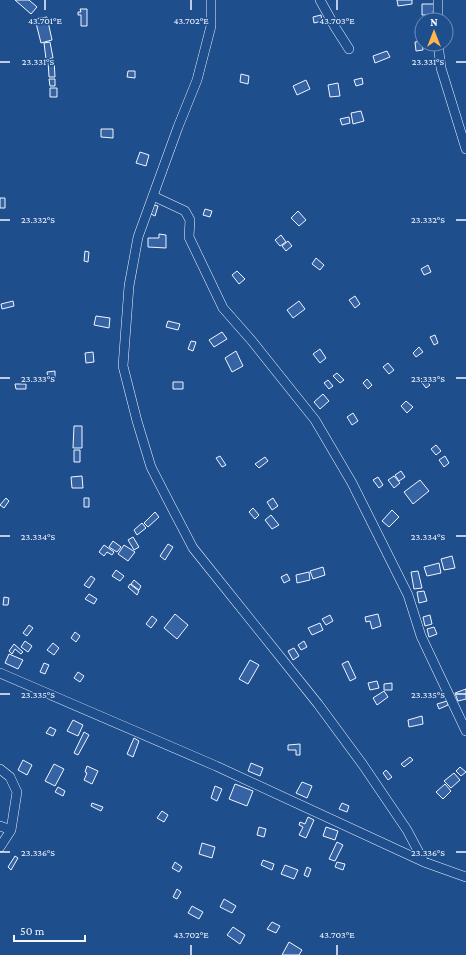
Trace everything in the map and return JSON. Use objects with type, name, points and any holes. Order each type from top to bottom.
[{"type":"street","points":[[211,0],[211,26],[198,80],[178,127],[138,238],[129,286],[124,366],[137,421],[152,467],[193,548],[318,704],[363,765],[407,830],[424,862]]},
{"type":"street","points":[[320,0],[349,48]]},
{"type":"street","points":[[438,0],[438,12]]},
{"type":"street","points":[[439,52],[441,68],[466,149]]},
{"type":"street","points":[[153,196],[185,211],[190,220],[189,237],[223,308],[252,341],[316,420],[352,483],[408,595],[421,636],[466,731]]},
{"type":"street","points":[[0,673],[216,766],[424,862],[466,877]]},
{"type":"street","points":[[0,769],[10,777],[17,792],[11,830],[0,847]]},
{"type":"street","points":[[0,826],[11,830]]},
{"type":"building","points":[[15,0],[29,0],[37,7],[31,14]]},
{"type":"building","points":[[397,0],[412,0],[412,4],[398,6]]},
{"type":"building","points":[[422,4],[434,4],[433,12],[422,12]]},
{"type":"building","points":[[80,9],[87,9],[87,26],[81,26],[81,15],[78,15],[78,12],[81,12]]},
{"type":"building","points":[[321,15],[322,21],[314,23],[313,17]]},
{"type":"building","points":[[47,17],[52,40],[41,43],[35,19]]},
{"type":"building","points":[[50,42],[53,58],[46,59],[44,43]]},
{"type":"building","points":[[387,51],[390,57],[375,63],[373,56]]},
{"type":"building","points":[[54,60],[55,77],[49,77],[48,61]]},
{"type":"building","points":[[128,71],[135,71],[135,78],[127,77]]},
{"type":"building","points":[[241,74],[249,76],[248,84],[240,82]]},
{"type":"building","points":[[362,78],[363,84],[356,86],[354,80]]},
{"type":"building","points":[[49,79],[55,79],[55,86],[50,86]]},
{"type":"building","points":[[306,80],[310,89],[297,95],[293,86]]},
{"type":"building","points":[[338,83],[340,96],[330,97],[328,85]]},
{"type":"building","points":[[50,88],[57,88],[57,97],[50,97]]},
{"type":"building","points":[[361,111],[364,121],[353,124],[351,113]]},
{"type":"building","points":[[349,117],[350,123],[342,125],[340,119]]},
{"type":"building","points":[[101,129],[113,129],[113,138],[101,137]]},
{"type":"building","points":[[140,152],[149,155],[146,166],[136,163]]},
{"type":"building","points":[[0,198],[5,198],[5,208],[0,208]]},
{"type":"building","points":[[154,205],[158,206],[155,216],[151,214]]},
{"type":"building","points":[[205,209],[212,211],[210,217],[203,215]]},
{"type":"building","points":[[298,211],[306,220],[299,226],[291,218]]},
{"type":"building","points":[[159,234],[166,235],[166,248],[148,247],[148,238],[159,238]]},
{"type":"building","points":[[281,235],[286,242],[280,246],[275,240]]},
{"type":"building","points":[[288,241],[292,246],[286,251],[282,246]]},
{"type":"building","points":[[85,251],[89,252],[88,262],[84,261]]},
{"type":"building","points":[[316,258],[324,265],[320,270],[312,264]]},
{"type":"building","points":[[428,265],[431,272],[424,275],[421,269]]},
{"type":"building","points":[[237,271],[245,279],[239,284],[232,275]]},
{"type":"building","points":[[355,296],[360,304],[355,308],[349,300]]},
{"type":"building","points":[[13,301],[14,306],[2,309],[1,304]]},
{"type":"building","points":[[299,301],[305,309],[293,318],[287,310]]},
{"type":"building","points":[[96,316],[110,318],[109,328],[94,325]]},
{"type":"building","points":[[168,321],[180,324],[178,330],[166,327]]},
{"type":"building","points":[[222,332],[227,339],[214,347],[209,340]]},
{"type":"building","points":[[435,335],[438,343],[434,345],[430,337]]},
{"type":"building","points":[[191,341],[196,342],[193,351],[188,349]]},
{"type":"building","points":[[419,347],[423,352],[416,357],[413,353]]},
{"type":"building","points":[[320,349],[326,358],[320,363],[313,354]]},
{"type":"building","points":[[236,351],[243,366],[232,372],[225,358]]},
{"type":"building","points":[[93,352],[94,362],[86,363],[85,353]]},
{"type":"building","points":[[388,363],[394,370],[389,374],[383,367]]},
{"type":"building","points":[[55,371],[55,378],[48,378],[47,372]]},
{"type":"building","points":[[337,373],[344,380],[340,383],[333,376]]},
{"type":"building","points":[[423,377],[430,385],[426,388],[420,380]]},
{"type":"building","points":[[367,379],[372,385],[368,389],[363,383]]},
{"type":"building","points":[[328,380],[333,386],[329,389],[324,383]]},
{"type":"building","points":[[173,382],[183,382],[183,389],[173,389]]},
{"type":"building","points":[[15,384],[26,384],[26,389],[16,389]]},
{"type":"building","points":[[323,394],[329,401],[320,409],[314,402]]},
{"type":"building","points":[[406,401],[413,407],[407,413],[401,406]]},
{"type":"building","points":[[353,413],[358,421],[352,425],[347,417]]},
{"type":"building","points":[[74,426],[82,426],[82,448],[73,448]]},
{"type":"building","points":[[436,445],[441,451],[436,455],[431,449]]},
{"type":"building","points":[[74,450],[80,450],[80,462],[74,462]]},
{"type":"building","points":[[220,456],[226,465],[222,467],[216,458]]},
{"type":"building","points":[[445,456],[449,463],[444,467],[439,460]]},
{"type":"building","points":[[265,457],[268,461],[259,468],[255,464]]},
{"type":"building","points":[[401,471],[405,477],[399,481],[395,475]]},
{"type":"building","points":[[82,476],[83,488],[72,488],[71,477]]},
{"type":"building","points":[[394,476],[400,483],[394,488],[388,480]]},
{"type":"building","points":[[378,477],[383,485],[379,488],[373,480]]},
{"type":"building","points":[[420,480],[429,491],[413,504],[404,492]]},
{"type":"building","points":[[6,498],[9,501],[4,508],[0,505]]},
{"type":"building","points":[[84,498],[89,498],[89,507],[84,507]]},
{"type":"building","points":[[273,498],[278,506],[272,510],[267,502]]},
{"type":"building","points":[[253,508],[259,515],[255,519],[249,512]]},
{"type":"building","points":[[392,510],[399,517],[389,527],[382,521]]},
{"type":"building","points":[[155,512],[159,517],[148,527],[144,523]]},
{"type":"building","points":[[271,515],[279,525],[272,529],[265,520]]},
{"type":"building","points":[[142,523],[146,528],[137,535],[134,530]]},
{"type":"building","points":[[133,537],[139,547],[134,550],[128,540]]},
{"type":"building","points":[[113,541],[121,547],[117,552],[109,547]]},
{"type":"building","points":[[168,544],[173,547],[165,560],[160,556]]},
{"type":"building","points":[[104,545],[114,552],[112,555],[107,552],[104,556],[99,552]]},
{"type":"building","points":[[124,545],[135,552],[128,561],[118,554]]},
{"type":"building","points":[[452,556],[455,568],[444,570],[441,559]]},
{"type":"building","points":[[439,563],[441,573],[427,576],[424,567]]},
{"type":"building","points":[[323,567],[325,575],[313,579],[310,571]]},
{"type":"building","points":[[116,570],[124,576],[120,581],[112,576]]},
{"type":"building","points":[[418,571],[422,588],[414,589],[411,572]]},
{"type":"building","points":[[309,572],[310,580],[297,583],[296,575]]},
{"type":"building","points":[[287,574],[290,580],[284,583],[281,577]]},
{"type":"building","points":[[91,576],[95,579],[89,588],[84,585]]},
{"type":"building","points":[[134,580],[141,586],[139,590],[131,584]]},
{"type":"building","points":[[130,584],[139,591],[137,595],[128,587]]},
{"type":"building","points":[[424,591],[427,601],[419,603],[417,592]]},
{"type":"building","points":[[89,594],[97,599],[94,604],[85,599]]},
{"type":"building","points":[[4,597],[9,598],[8,605],[3,605]]},
{"type":"building","points":[[175,614],[188,625],[177,639],[164,628]]},
{"type":"building","points":[[378,614],[381,626],[372,629],[370,621],[366,622],[365,617]]},
{"type":"building","points":[[330,615],[333,621],[326,625],[322,619]]},
{"type":"building","points":[[430,615],[432,624],[425,626],[423,617]]},
{"type":"building","points":[[152,616],[157,620],[151,628],[146,624]]},
{"type":"building","points":[[320,623],[323,630],[312,635],[308,628]]},
{"type":"building","points":[[29,625],[33,628],[27,636],[23,633]]},
{"type":"building","points":[[434,627],[437,634],[429,637],[427,629]]},
{"type":"building","points":[[75,632],[80,636],[76,642],[71,638]]},
{"type":"building","points":[[25,641],[32,646],[28,652],[21,647]]},
{"type":"building","points":[[304,641],[307,647],[301,650],[298,645]]},
{"type":"building","points":[[53,643],[59,648],[54,655],[47,650]]},
{"type":"building","points":[[14,644],[23,652],[21,654],[15,649],[12,654],[9,651]]},
{"type":"building","points":[[294,648],[299,656],[293,660],[288,651]]},
{"type":"building","points":[[9,654],[23,660],[18,669],[5,663]]},
{"type":"building","points":[[250,660],[259,665],[248,684],[239,679]]},
{"type":"building","points":[[348,661],[356,678],[350,681],[342,664]]},
{"type":"building","points":[[44,663],[49,665],[45,674],[40,672]]},
{"type":"building","points":[[78,672],[84,676],[80,682],[74,678]]},
{"type":"building","points":[[377,681],[379,688],[370,690],[368,683]]},
{"type":"building","points":[[392,683],[392,690],[384,690],[384,684]]},
{"type":"building","points":[[466,689],[466,699],[458,701],[455,693]]},
{"type":"building","points":[[384,691],[388,697],[377,705],[373,698]]},
{"type":"building","points":[[447,701],[448,705],[439,709],[437,704]]},
{"type":"building","points":[[422,716],[423,724],[409,727],[408,720]]},
{"type":"building","points":[[73,720],[83,725],[78,736],[67,731]]},
{"type":"building","points":[[50,727],[56,730],[53,736],[46,733]]},
{"type":"building","points":[[84,732],[89,735],[78,755],[74,753]]},
{"type":"building","points":[[134,738],[139,741],[133,757],[127,754]]},
{"type":"building","points":[[300,744],[300,755],[296,755],[296,750],[288,750],[288,745]]},
{"type":"building","points":[[410,757],[413,760],[404,767],[401,764]]},
{"type":"building","points":[[23,760],[32,765],[27,775],[18,770]]},
{"type":"building","points":[[251,763],[263,768],[260,776],[248,771]]},
{"type":"building","points":[[54,764],[64,769],[55,786],[45,781]]},
{"type":"building","points":[[87,766],[98,771],[92,784],[84,780],[87,773],[85,772]]},
{"type":"building","points":[[460,767],[466,772],[461,776],[456,771]]},
{"type":"building","points":[[386,770],[392,777],[388,780],[383,773]]},
{"type":"building","points":[[454,773],[460,780],[451,788],[444,781]]},
{"type":"building","points":[[302,782],[312,786],[307,798],[296,793]]},
{"type":"building","points":[[235,784],[253,791],[247,806],[229,799]]},
{"type":"building","points":[[445,784],[451,791],[443,799],[436,792]]},
{"type":"building","points":[[215,786],[222,789],[217,801],[211,798]]},
{"type":"building","points":[[58,787],[65,791],[63,796],[55,792]]},
{"type":"building","points":[[92,803],[103,807],[101,811],[91,806]]},
{"type":"building","points":[[342,803],[349,806],[347,812],[339,809]]},
{"type":"building","points":[[162,811],[168,815],[164,822],[157,818]]},
{"type":"building","points":[[308,817],[314,820],[306,838],[299,835],[303,827],[299,825],[300,822],[305,824]]},
{"type":"building","points":[[259,827],[266,829],[264,837],[257,835]]},
{"type":"building","points":[[326,827],[338,831],[335,840],[323,836]]},
{"type":"building","points":[[337,842],[343,845],[335,861],[329,859]]},
{"type":"building","points":[[202,843],[215,847],[212,858],[199,854]]},
{"type":"building","points":[[15,856],[18,858],[11,870],[8,867]]},
{"type":"building","points":[[263,860],[274,864],[272,870],[261,865]]},
{"type":"building","points":[[175,862],[182,867],[179,872],[172,868]]},
{"type":"building","points":[[337,862],[345,864],[343,870],[335,867]]},
{"type":"building","points":[[285,865],[298,870],[294,879],[281,874]]},
{"type":"building","points":[[307,867],[311,869],[308,877],[304,875]]},
{"type":"building","points":[[177,889],[181,892],[177,899],[173,897]]},
{"type":"building","points":[[224,899],[236,906],[232,913],[220,907]]},
{"type":"building","points":[[192,906],[203,912],[199,919],[188,913]]},
{"type":"building","points":[[272,922],[280,926],[276,933],[267,929]]},
{"type":"building","points":[[233,927],[245,935],[240,944],[227,935]]},
{"type":"building","points":[[289,942],[302,950],[299,955],[282,955]]}]
